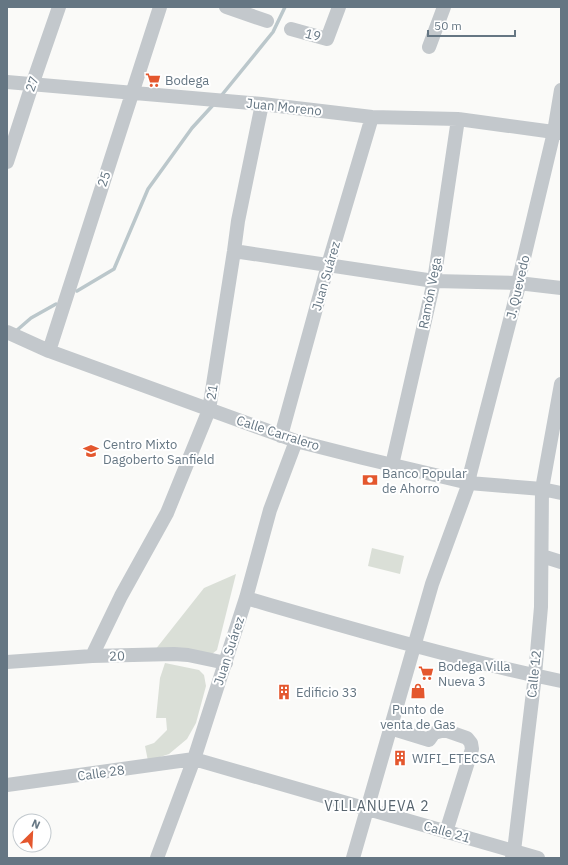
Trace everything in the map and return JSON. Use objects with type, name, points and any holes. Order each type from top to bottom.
[{"type":"street","name":"27","points":[[7,162],[59,7]]},
{"type":"street","name":"25","points":[[49,351],[160,7]]},
{"type":"street","name":"19","points":[[291,29],[327,39],[339,7]]},
{"type":"street","points":[[429,47],[444,7]]},
{"type":"street","points":[[234,8],[267,21]]},
{"type":"street","name":"Juan Moreno","points":[[7,82],[262,104],[372,117],[458,119],[558,132]]},
{"type":"street","name":"J. Quevedo","points":[[353,858],[432,584],[470,483],[470,474],[558,132],[561,90]]},
{"type":"street","name":"21","points":[[92,656],[121,596],[167,513],[209,410],[238,221],[262,104]]},
{"type":"street","name":"Juan Suárez","points":[[281,436],[328,265],[372,117]]},
{"type":"street","name":"Ramón Vega","points":[[392,465],[434,281],[458,119]]},
{"type":"street","points":[[234,251],[434,281],[518,283],[561,288]]},
{"type":"street","name":"Calle Carralero","points":[[7,332],[49,351],[296,441],[470,483],[542,489],[561,493]]},
{"type":"street","name":"Calle 12","points":[[513,855],[535,675],[541,607],[542,489],[561,384]]},
{"type":"street","name":"Juan Suárez","points":[[157,858],[194,759],[226,663],[246,598],[270,510],[296,441]]},
{"type":"street","points":[[542,556],[561,562]]},
{"type":"street","points":[[246,598],[414,646],[561,681]]},
{"type":"street","name":"20","points":[[7,662],[92,656],[174,654],[188,655],[226,663]]},
{"type":"street","points":[[390,728],[429,740],[434,733],[447,731],[467,738],[471,743],[472,749],[446,832]]},
{"type":"street","name":"Calle 28","points":[[7,785],[194,759]]},
{"type":"street","name":"Calle 21","points":[[194,759],[446,832],[513,855],[538,858]]},
{"type":"shaded area","points":[[372,548],[404,556],[400,574],[368,566]]},
{"type":"shaded area","points":[[236,574],[217,650],[212,654],[155,650],[204,588]]},
{"type":"shaded area","points":[[165,663],[199,670],[204,675],[206,686],[196,723],[187,739],[169,754],[148,761],[145,746],[154,743],[167,730],[166,718],[156,718],[160,678]]},
{"type":"waterway","points":[[221,96],[273,32],[285,7]]},
{"type":"waterway","points":[[77,291],[114,269],[148,189],[192,128],[214,104]]},
{"type":"waterway","points":[[16,331],[31,318],[56,304]]},
{"type":"place","name":"Bodega","points":[[153,80]]},
{"type":"place","name":"Centro Mixto Dagoberto Sanfield","points":[[91,451]]},
{"type":"place","name":"Banco Popular de Ahorro","points":[[370,480]]},
{"type":"place","name":"Bodega Villa Nueva 3","points":[[426,673]]},
{"type":"place","name":"Punto de venta de Gas","points":[[418,691]]},
{"type":"place","name":"Edificio 33","points":[[284,692]]},
{"type":"place","name":"WIFI_ETECSA","points":[[400,758]]},
{"type":"district","name":"VILLANUEVA 2","points":[[377,806]]}]
